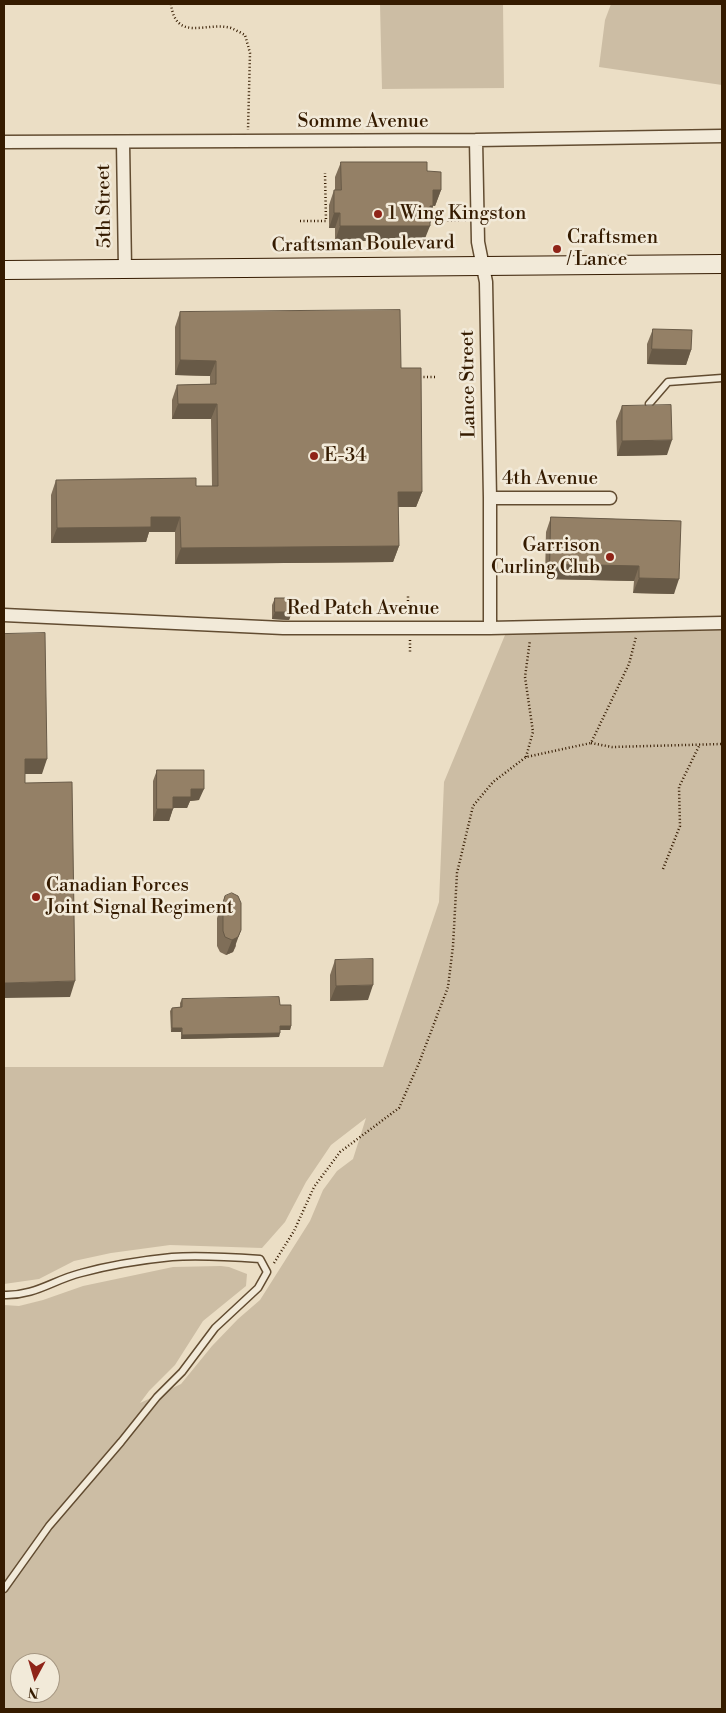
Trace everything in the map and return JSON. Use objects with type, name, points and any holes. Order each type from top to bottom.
[{"type":"street","name":"Somme Avenue","points":[[4,142],[476,140],[722,136]]},
{"type":"street","name":"Lance Street","points":[[476,140],[478,242],[486,282],[490,498],[490,628]]},
{"type":"street","name":"5th Street","points":[[123,142],[125,269]]},
{"type":"street","name":"Craftsman Boulevard","points":[[4,270],[722,264]]},
{"type":"street","name":"4th Avenue","points":[[490,498],[610,498]]},
{"type":"street","name":"Red Patch Avenue","points":[[4,615],[283,628],[490,628],[722,622]]},
{"type":"lane","points":[[649,404],[668,382],[722,378]]},
{"type":"lane","points":[[4,1295],[15,1295],[38,1290],[79,1273],[172,1257],[260,1259],[268,1272],[258,1288],[215,1328],[182,1372],[157,1397],[49,1526],[4,1589]]},
{"type":"path","points":[[172,4],[175,19],[185,28],[230,28],[245,35],[250,53],[248,141]]},
{"type":"path","points":[[300,221],[326,221],[326,173]]},
{"type":"path","points":[[430,221],[479,220]]},
{"type":"path","points":[[412,377],[436,377]]},
{"type":"path","points":[[591,742],[629,664],[640,624]]},
{"type":"path","points":[[526,756],[533,732],[525,677],[532,627]]},
{"type":"path","points":[[268,1272],[294,1231],[314,1187],[340,1152],[399,1108],[419,1063],[448,987],[458,873],[473,806],[493,782],[526,756],[591,742],[612,747],[722,744]]},
{"type":"path","points":[[663,869],[680,826],[679,787],[700,744]]},
{"type":"shaded area","points":[[380,4],[503,4],[504,88],[382,89]]},
{"type":"shaded area","points":[[611,4],[722,4],[722,85],[599,67],[605,20]]},
{"type":"shaded area","points":[[510,623],[722,624],[722,1709],[4,1709],[4,1305],[19,1306],[83,1286],[173,1267],[221,1266],[247,1274],[246,1286],[203,1321],[175,1365],[149,1391],[140,1403],[181,1384],[212,1346],[238,1319],[260,1300],[310,1221],[323,1190],[337,1171],[353,1159],[366,1118],[331,1145],[306,1182],[285,1222],[262,1248],[170,1245],[111,1253],[74,1261],[39,1279],[4,1284],[4,1067],[383,1067],[439,902],[444,782]]},
{"type":"building","name":"1 Wing Kingston","points":[[341,162],[427,162],[427,171],[441,172],[441,190],[433,190],[433,206],[430,206],[430,226],[340,226],[340,213],[334,213],[334,190],[341,190]]},
{"type":"building","name":"E-34","points":[[400,310],[401,368],[421,368],[422,492],[398,492],[399,546],[181,548],[180,517],[151,517],[151,527],[57,528],[56,480],[196,478],[196,486],[218,486],[217,404],[178,404],[177,385],[216,384],[216,361],[180,360],[180,312]]},
{"type":"building","points":[[653,329],[692,330],[691,350],[652,349]]},
{"type":"building","points":[[671,405],[672,440],[622,441],[622,406]]},
{"type":"building","name":"Garrison Curling Club","points":[[551,517],[681,521],[679,579],[639,578],[639,566],[550,564]]},
{"type":"building","points":[[275,598],[292,598],[292,612],[275,612]]},
{"type":"building","name":"Canadian Forces Joint Signal Regiment","points":[[45,633],[47,759],[25,759],[25,783],[72,782],[75,981],[4,983],[4,634]]},
{"type":"building","points":[[157,770],[204,770],[204,789],[191,789],[191,797],[173,797],[173,809],[157,809]]},
{"type":"building","points":[[232,893],[238,896],[241,903],[241,930],[238,937],[232,940],[225,937],[223,931],[223,903],[225,896]]},
{"type":"building","points":[[373,959],[373,985],[336,986],[335,960]]},
{"type":"building","points":[[279,997],[280,1005],[291,1005],[291,1026],[280,1026],[280,1033],[182,1035],[182,1028],[172,1028],[172,1008],[182,1007],[182,999]]},
{"type":"place","name":"1 Wing Kingston","points":[[378,214]]},
{"type":"place","name":"Craftsmen / Lance","points":[[557,249]]},
{"type":"place","name":"E-34","points":[[314,456]]},
{"type":"place","name":"Garrison Curling Club","points":[[610,557]]},
{"type":"place","name":"Canadian Forces Joint Signal Regiment","points":[[36,897]]}]
